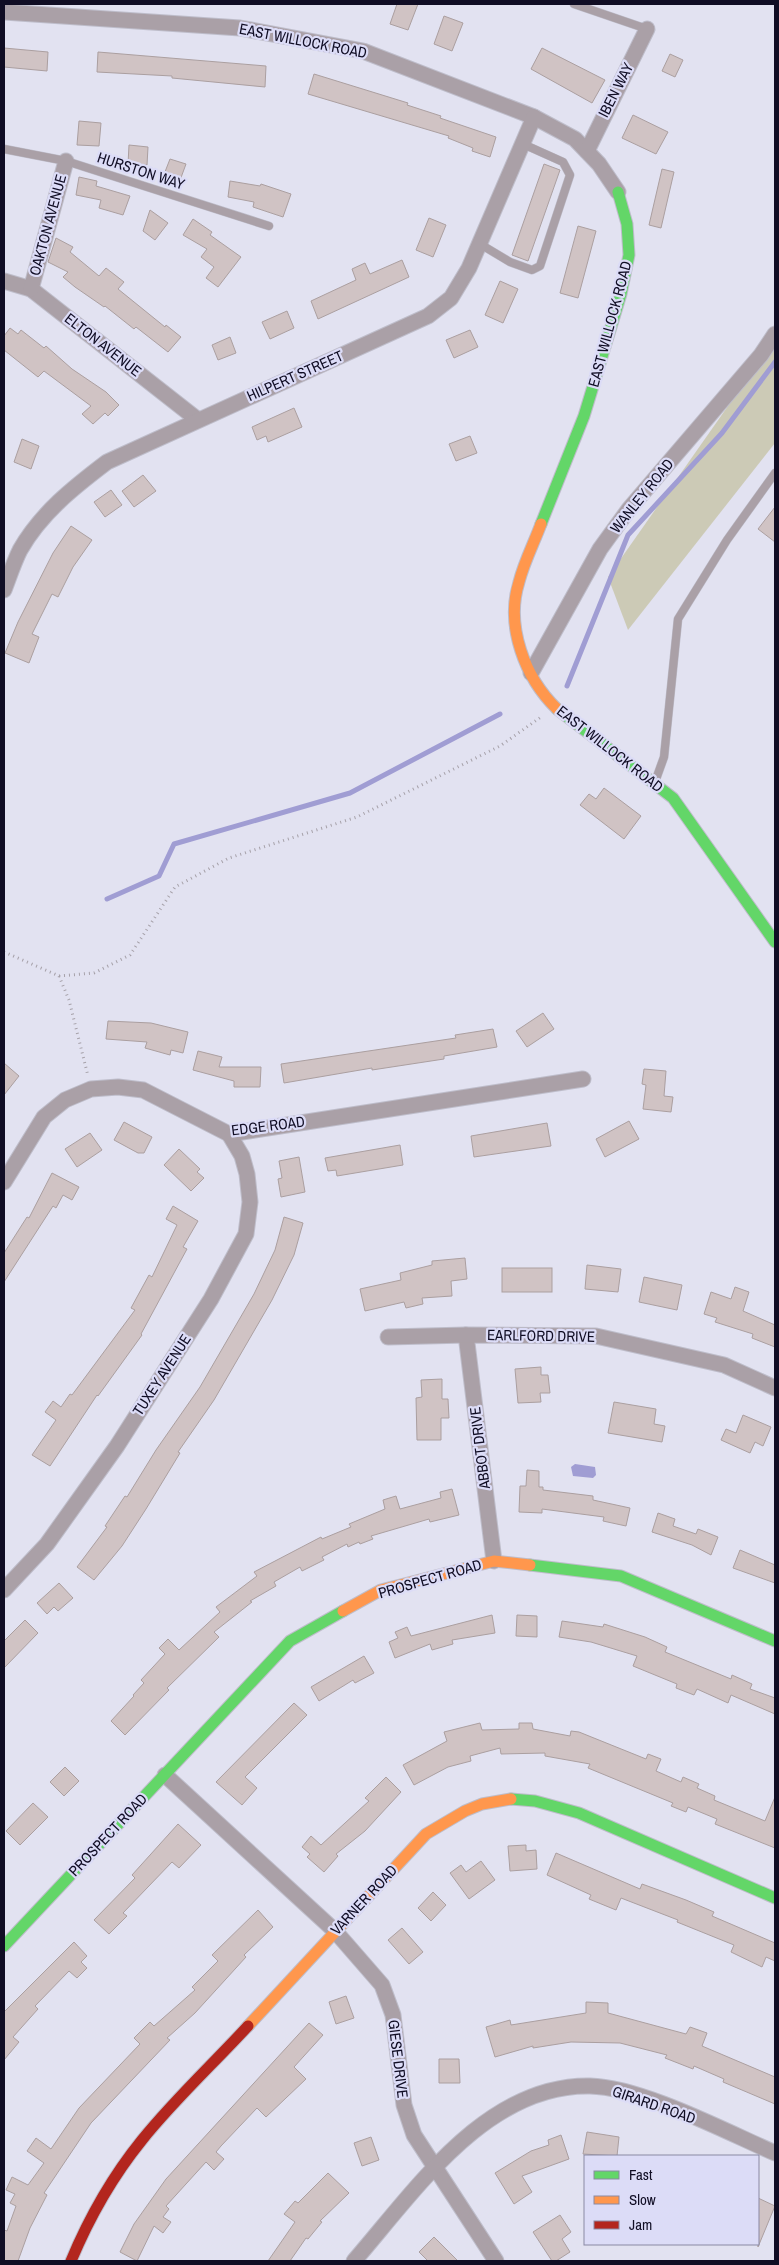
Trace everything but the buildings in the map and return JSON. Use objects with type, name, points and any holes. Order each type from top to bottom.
[{"type":"street","name":"EAST WILLOCK ROAD","points":[[4,12],[240,28],[354,49],[534,117],[575,140],[599,164],[618,192],[628,224],[629,255],[621,294],[584,416],[518,583],[514,629],[520,650],[531,673],[555,708],[673,798],[775,942]]},
{"type":"street","name":"IBEN WAY","points":[[587,151],[647,29]]},
{"type":"street","name":"HILPERT STREET","points":[[4,590],[20,551],[42,519],[69,491],[107,462],[428,316],[451,298],[469,268],[534,117]]},
{"type":"street","name":"OAKTON AVENUE","points":[[31,288],[66,162]]},
{"type":"street","name":"ELTON AVENUE","points":[[4,281],[31,288],[198,420]]},
{"type":"street","name":"WANLEY ROAD","points":[[531,673],[606,541],[628,510],[761,356],[775,334]]},
{"type":"street","name":"EDGE ROAD","points":[[4,1182],[44,1117],[65,1100],[91,1089],[118,1087],[143,1090],[229,1134],[583,1079]]},
{"type":"street","name":"TUXEY AVENUE","points":[[4,1590],[47,1544],[117,1446],[211,1300],[246,1234],[250,1202],[247,1174],[242,1156],[229,1134]]},
{"type":"street","name":"EARLFORD DRIVE","points":[[388,1338],[466,1335],[596,1336],[724,1365],[775,1388]]},
{"type":"street","name":"ABBOT DRIVE","points":[[466,1335],[494,1561]]},
{"type":"street","name":"PROSPECT ROAD","points":[[4,1946],[290,1641],[381,1590],[494,1561],[621,1576],[775,1641]]},
{"type":"street","name":"GIESE DRIVE","points":[[165,1775],[335,1932],[382,1985],[393,2015],[404,2105],[414,2135],[434,2169],[496,2261]]},
{"type":"street","name":"VARNER ROAD","points":[[71,2261],[88,2221],[112,2181],[142,2140],[426,1834],[453,1816],[484,1802],[514,1799],[547,1801],[775,1898]]},
{"type":"street","name":"GIRARD ROAD","points":[[354,2261],[434,2169],[462,2140],[494,2115],[524,2100],[555,2090],[591,2086],[628,2093],[668,2107],[775,2153]]},
{"type":"lane","points":[[574,4],[647,29]]},
{"type":"lane","points":[[480,244],[510,262],[532,270],[540,266],[570,175],[563,162],[523,144]]},
{"type":"lane","name":"HURSTON WAY","points":[[4,149],[66,162],[269,226]]},
{"type":"lane","points":[[655,784],[664,757],[678,619],[726,540],[775,473]]},
{"type":"path","points":[[4,952],[59,976],[94,973],[130,955],[175,887],[229,858],[357,817],[500,746],[555,708]]},
{"type":"path","points":[[59,976],[70,1000],[91,1089]]},
{"type":"shaded area","points":[[775,339],[775,443],[628,630],[608,577]]},
{"type":"shaded area","points":[[575,1464],[595,1467],[596,1475],[593,1478],[573,1476],[571,1467]]},
{"type":"waterway","points":[[567,686],[628,535],[722,433],[775,362]]},
{"type":"waterway","points":[[107,899],[159,876],[174,844],[350,793],[500,714]]},
{"type":"traffic: fast","points":[[541,524],[584,416],[621,294],[629,255],[627,224],[618,192]]},
{"type":"traffic: fast","points":[[557,709],[673,798],[775,942]]},
{"type":"traffic: fast","points":[[530,1565],[621,1576],[775,1641]]},
{"type":"traffic: fast","points":[[4,1946],[290,1641],[343,1611]]},
{"type":"traffic: fast","points":[[511,1799],[535,1801],[579,1813],[775,1898]]},
{"type":"traffic: slow","points":[[541,524],[526,560],[515,599],[516,633],[527,667],[557,709]]},
{"type":"traffic: slow","points":[[343,1611],[381,1590],[494,1561],[530,1565]]},
{"type":"traffic: slow","points":[[248,2026],[426,1834],[465,1811],[482,1804],[511,1799]]},
{"type":"traffic: jam","points":[[71,2261],[85,2229],[102,2198],[131,2154],[154,2125],[248,2026]]}]
